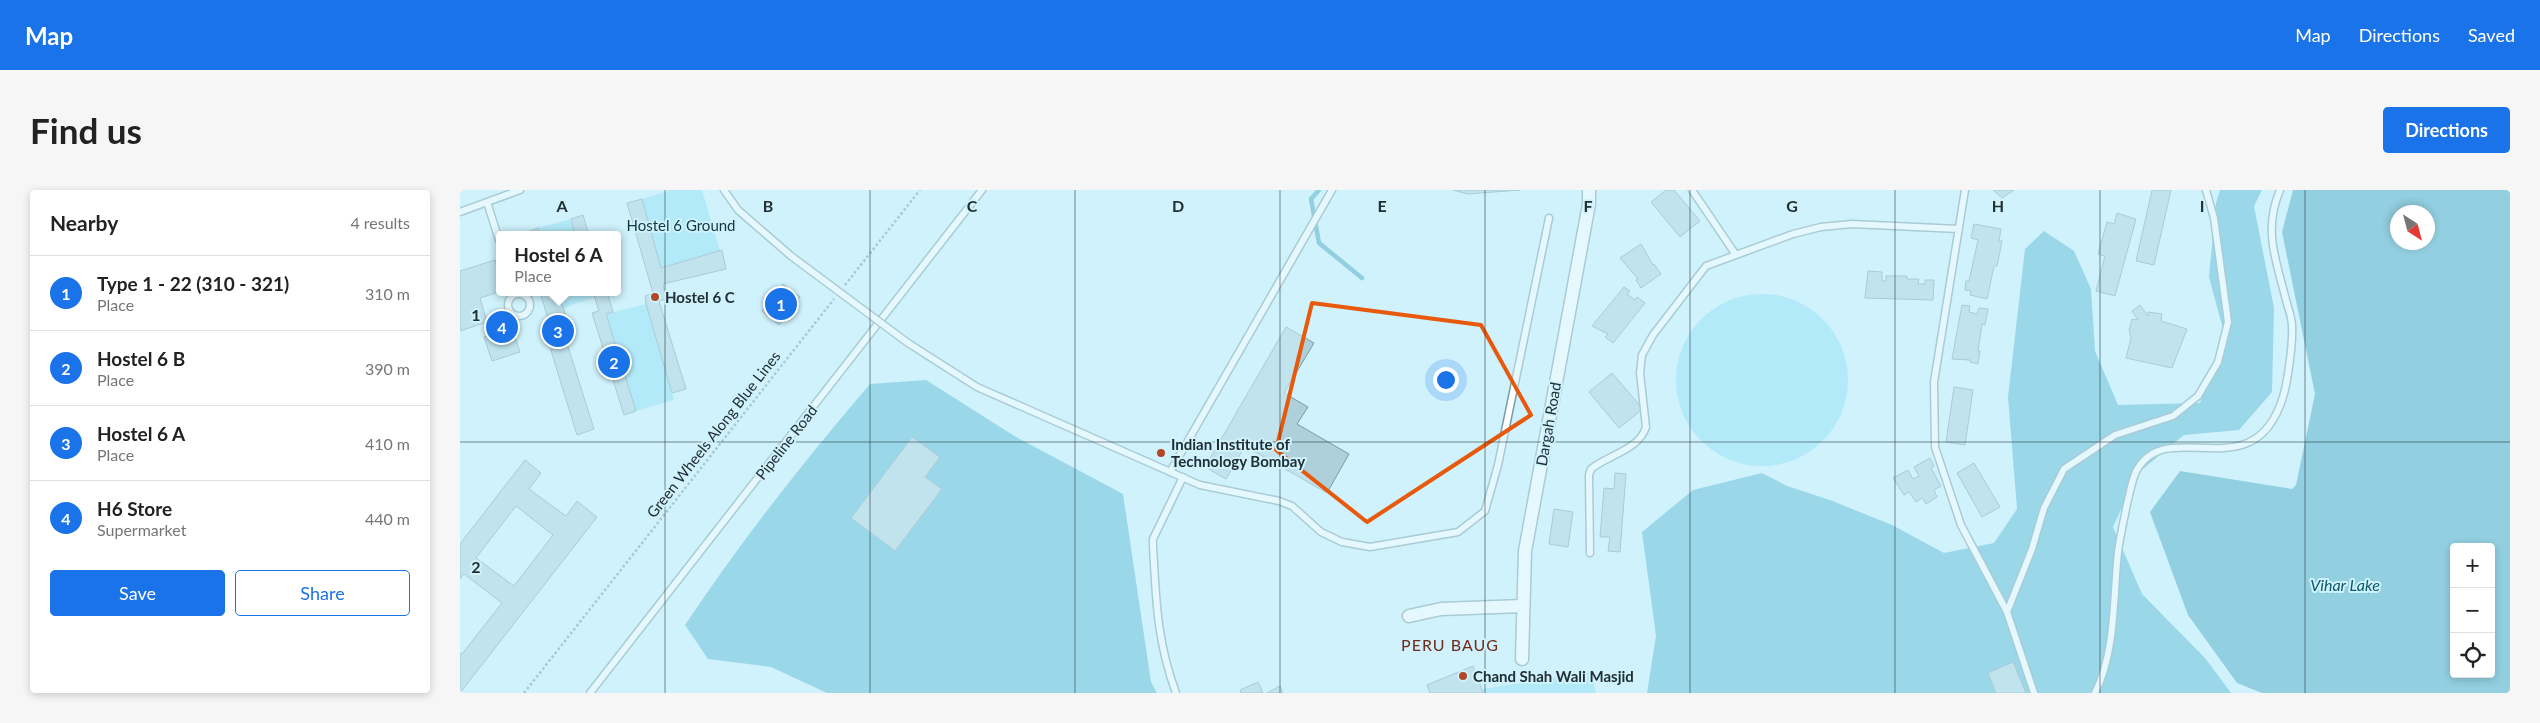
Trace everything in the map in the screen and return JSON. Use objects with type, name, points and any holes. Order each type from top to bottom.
[{"type":"street","name":"Dargah Road","points":[[1522,659],[1525,551],[1589,204],[1589,190]]},
{"type":"street","points":[[1409,616],[1441,610],[1523,606]]},
{"type":"lane","points":[[460,212],[520,190]]},
{"type":"lane","points":[[724,190],[738,210],[790,256],[908,343],[977,387],[1200,485],[1279,501],[1292,506],[1321,532],[1342,542],[1370,547],[1458,532],[1486,511],[1498,465],[1549,218]]},
{"type":"lane","name":"Pipeline Road","points":[[590,693],[982,190]]},
{"type":"lane","points":[[1170,472],[1332,190]]},
{"type":"lane","points":[[1692,190],[1736,255]]},
{"type":"lane","points":[[1965,190],[1934,382],[1935,447],[1961,525],[2007,612],[2034,693]]},
{"type":"lane","points":[[2007,612],[2032,549],[2044,508],[2064,469],[2115,435],[2173,416],[2198,396],[2218,362],[2228,322],[2214,218],[2206,190]]},
{"type":"lane","points":[[2095,693],[2104,668],[2110,639],[2121,531],[2138,468],[2163,448],[2233,448],[2251,443],[2264,432],[2276,414],[2283,396],[2292,325],[2273,252],[2271,230],[2272,211],[2280,190]]},
{"type":"lane","points":[[486,202],[496,231]]},
{"type":"lane","points":[[1590,553],[1589,475],[1591,468],[1637,442],[1644,435],[1646,427],[1640,373],[1642,354],[1653,335],[1706,266],[1793,234],[1820,227],[1852,224],[1959,229]]},
{"type":"lane","points":[[1176,693],[1164,662],[1157,626],[1152,546],[1153,539],[1183,477]]},
{"type":"path","points":[[844,287],[920,190]]},
{"type":"path","name":"Green Wheels Along Blue Lines","points":[[524,693],[838,294]]},
{"type":"highlighted area","points":[[1312,303],[1481,325],[1531,415],[1367,522],[1276,450]]},
{"type":"green space","name":"Hostel 6 Ground","points":[[671,190],[702,190],[720,251],[661,268],[642,199]]},
{"type":"green space","points":[[571,219],[574,231],[539,231],[538,228]]},
{"type":"green space","points":[[1754,294],[1770,294],[1803,304],[1823,319],[1838,339],[1846,363],[1848,380],[1846,397],[1838,421],[1823,441],[1803,456],[1787,462],[1770,466],[1754,466],[1721,456],[1696,435],[1686,421],[1680,405],[1676,388],[1676,372],[1686,339],[1707,314],[1721,304],[1737,298]]},
{"type":"green space","points":[[559,296],[595,297],[563,308]]},
{"type":"green space","points":[[646,304],[674,400],[636,411],[606,314]]},
{"type":"green space","points":[[1591,672],[1596,693],[1483,693],[1482,689]]},
{"type":"shaded area","points":[[2220,190],[2262,190],[2254,206],[2274,308],[2272,392],[2239,430],[2184,435],[2138,473],[2113,527],[2142,594],[2205,658],[2231,693],[1647,693],[1656,636],[1642,532],[1693,490],[1762,473],[1787,486],[1830,500],[1892,525],[1944,553],[1994,543],[2017,509],[2008,397],[2025,249],[2044,231],[2074,251],[2091,289],[2095,351],[2118,405],[2200,403],[2224,333],[2209,277],[2216,203]]},
{"type":"shaded area","points":[[926,380],[1016,437],[1123,494],[1151,682],[1157,693],[827,693],[771,667],[708,659],[685,625],[728,563],[774,502],[870,384]]},
{"type":"water","name":"Vihar Lake","points":[[2293,190],[2510,190],[2510,693],[2262,693],[2237,683],[2188,615],[2150,512],[2180,471],[2292,489],[2296,485],[2315,394],[2282,232]]},
{"type":"building","points":[[1453,190],[1520,190],[1468,194]]},
{"type":"building","points":[[1666,190],[1674,190],[1700,221],[1680,237],[1651,202]]},
{"type":"building","points":[[1993,190],[2014,190],[2002,198]]},
{"type":"building","points":[[2152,190],[2171,190],[2154,265],[2136,261]]},
{"type":"building","name":"Hostel 6 C","points":[[642,199],[661,268],[722,250],[726,269],[663,284],[666,299],[659,301],[686,389],[672,393],[646,304],[645,296],[653,293],[627,203]]},
{"type":"building","points":[[2117,213],[2136,219],[2115,296],[2096,291],[2105,256],[2098,254],[2107,222],[2114,224]]},
{"type":"building","points":[[583,215],[588,231],[574,231],[571,219]]},
{"type":"building","points":[[1974,224],[2001,229],[1999,241],[2002,241],[1997,266],[1994,266],[1987,299],[1970,295],[1971,291],[1965,290],[1966,281],[1969,281],[1978,240],[1971,238]]},
{"type":"building","points":[[1641,244],[1653,265],[1661,274],[1641,288],[1636,280],[1638,279],[1620,258]]},
{"type":"building","points":[[495,260],[496,264],[496,293],[480,298],[487,322],[460,331],[460,271]]},
{"type":"building","points":[[1868,271],[1882,272],[1882,281],[1886,281],[1886,276],[1907,276],[1907,279],[1919,279],[1918,284],[1925,284],[1925,280],[1934,280],[1933,300],[1865,298]]},
{"type":"building","points":[[783,284],[800,297],[779,325],[762,311]]},
{"type":"building","points":[[1624,287],[1630,291],[1627,294],[1635,300],[1637,297],[1645,303],[1613,343],[1605,337],[1608,334],[1592,326]]},
{"type":"building","points":[[541,296],[559,296],[571,332],[564,334],[594,429],[577,435],[545,331],[551,329]]},
{"type":"building","points":[[594,296],[608,296],[613,312],[606,314],[636,411],[624,415],[592,313],[599,311]]},
{"type":"building","points":[[1962,305],[1970,306],[1969,312],[1977,314],[1979,308],[1988,309],[1985,325],[1982,324],[1978,364],[1970,362],[1970,360],[1952,359]]},
{"type":"building","points":[[2140,305],[2148,316],[2148,312],[2162,314],[2161,321],[2187,329],[2172,368],[2126,358],[2131,338],[2129,330],[2132,319],[2138,320],[2132,311]]},
{"type":"building","points":[[1286,327],[1314,343],[1284,393],[1308,407],[1297,424],[1349,454],[1327,493],[1245,446],[1226,479],[1205,467]]},
{"type":"building","points":[[512,328],[520,352],[492,361],[484,337]]},
{"type":"building","points":[[1612,373],[1643,409],[1619,428],[1589,392]]},
{"type":"building","points":[[1954,387],[1973,390],[1965,445],[1946,442]]},
{"type":"building","points":[[912,437],[940,457],[925,477],[942,489],[895,551],[851,518]]},
{"type":"building","points":[[1930,458],[1934,466],[1931,468],[1941,486],[1934,490],[1937,497],[1926,504],[1922,498],[1916,502],[1909,492],[1904,495],[1893,478],[1908,470],[1913,479],[1919,476],[1914,467]]},
{"type":"building","points":[[525,460],[541,473],[529,489],[566,516],[577,501],[597,517],[460,693],[460,653],[462,654],[502,603],[464,574],[460,579],[460,544]],"holes":[[[516,506],[553,535],[514,586],[476,558]]]},
{"type":"building","points":[[1974,463],[2000,507],[1982,517],[1957,473]]},
{"type":"building","points":[[1615,473],[1626,474],[1620,552],[1608,551],[1610,537],[1600,537],[1604,488],[1614,489]]},
{"type":"building","points":[[1554,509],[1573,512],[1568,547],[1549,544]]},
{"type":"building","points":[[2013,662],[2026,693],[1996,693],[1988,673]]},
{"type":"building","name":"Chand Shah Wali Masjid","points":[[1473,666],[1483,693],[1430,693],[1427,685]]},
{"type":"building","points":[[1258,682],[1263,693],[1241,693],[1240,690]]},
{"type":"building","points":[[1280,686],[1283,693],[1267,693]]},
{"type":"waterway","points":[[1319,190],[1311,199],[1319,243],[1362,278]]},
{"type":"place","name":"Hostel 6 C","points":[[655,297]]},
{"type":"place","name":"Type 1 - 22 (310 - 321)","points":[[781,304]]},
{"type":"place","name":"H6 Store","points":[[502,327]]},
{"type":"place","name":"Hostel 6 A","points":[[558,331]]},
{"type":"place","name":"Hostel 6 B","points":[[614,362]]},
{"type":"place","name":"Indian Institute of Technology Bombay","points":[[1161,453]]},
{"type":"place","name":"Chand Shah Wali Masjid","points":[[1463,676]]},
{"type":"district","name":"PERU BAUG","points":[[1450,644]]}]
